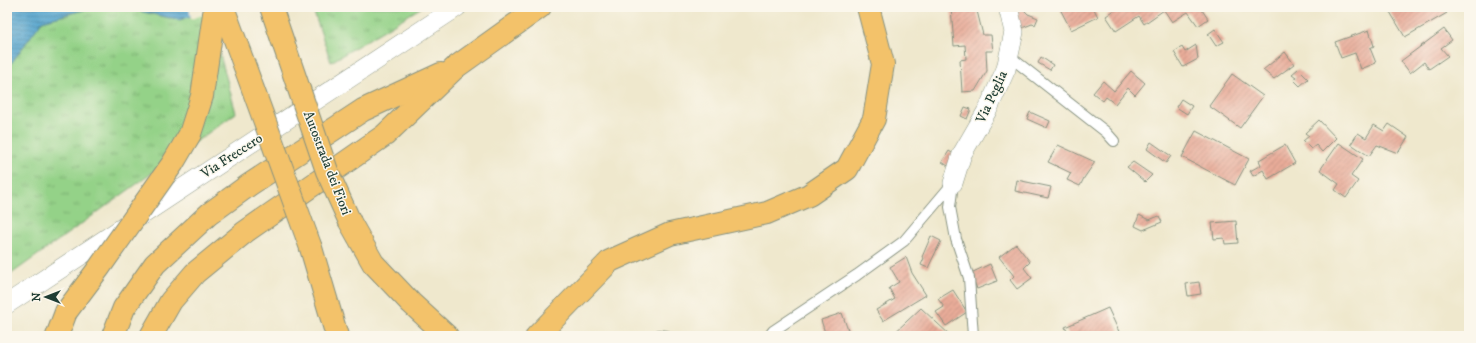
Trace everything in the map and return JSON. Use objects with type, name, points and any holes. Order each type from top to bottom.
[{"type":"highway","points":[[57,336],[66,312],[173,163],[190,134],[202,96],[215,7]]},
{"type":"highway","points":[[223,7],[311,248],[337,336]]},
{"type":"highway","name":"Autostrada dei Fiori","points":[[271,7],[327,171],[350,222],[373,263],[411,303],[447,336]]},
{"type":"highway","points":[[151,336],[171,301],[195,273],[245,232],[385,135],[456,67],[540,7]]},
{"type":"highway","points":[[537,336],[610,261],[670,234],[767,213],[809,195],[847,169],[874,119],[883,64],[868,7]]},
{"type":"highway","points":[[113,336],[124,308],[155,264],[209,214],[249,185],[363,110],[456,67]]},
{"type":"street","name":"Via Freccero","points":[[7,304],[457,7]]},
{"type":"street","name":"Via Peglia","points":[[953,182],[962,154],[988,109],[1006,69],[1014,32],[1008,7]]},
{"type":"lane","points":[[1009,56],[1106,132],[1114,141]]},
{"type":"lane","points":[[769,336],[772,331],[857,275],[904,241],[953,182]]},
{"type":"lane","points":[[953,182],[950,206],[956,239],[969,278],[973,336]]},
{"type":"lane","points":[[657,336],[667,336]]},
{"type":"green space","points":[[94,7],[122,7],[179,20],[208,11],[236,113],[7,277],[7,69],[42,21]]},
{"type":"green space","points":[[312,7],[422,7],[331,62]]},
{"type":"water","points":[[7,7],[94,7],[42,21],[7,69]]},
{"type":"water","points":[[122,7],[220,7],[179,20]]},
{"type":"pier","points":[[189,7],[222,7],[191,19]]},
{"type":"building","points":[[951,7],[976,7],[983,35],[991,35],[993,51],[986,51],[987,71],[975,91],[962,92],[960,60],[966,59],[965,45],[954,46]]},
{"type":"building","points":[[1059,7],[1093,7],[1098,17],[1071,30]]},
{"type":"building","points":[[1119,7],[1200,7],[1208,19],[1198,26],[1188,12],[1172,22],[1164,10],[1144,24],[1139,16],[1116,31],[1106,16]]},
{"type":"building","points":[[1387,7],[1443,7],[1447,13],[1405,37]]},
{"type":"building","points":[[1023,9],[1028,14],[1038,18],[1035,25],[1032,24],[1017,30],[1016,12]]},
{"type":"building","points":[[1215,29],[1224,42],[1216,46],[1208,34]]},
{"type":"building","points":[[1444,29],[1452,40],[1441,48],[1448,56],[1429,69],[1424,62],[1410,73],[1401,61]]},
{"type":"building","points":[[1369,30],[1374,46],[1370,48],[1376,63],[1361,69],[1355,53],[1341,58],[1335,42]]},
{"type":"building","points":[[1196,45],[1198,59],[1183,67],[1174,52],[1182,47],[1185,52]]},
{"type":"building","points":[[1285,52],[1294,64],[1274,79],[1263,70]]},
{"type":"building","points":[[1041,57],[1053,65],[1050,70],[1038,63]]},
{"type":"building","points":[[1298,69],[1308,79],[1300,86],[1294,80],[1296,77],[1292,74]]},
{"type":"building","points":[[1131,71],[1145,83],[1135,95],[1128,88],[1115,104],[1106,97],[1103,101],[1093,93],[1103,81],[1114,91]]},
{"type":"building","points":[[1232,74],[1263,96],[1240,128],[1209,106]]},
{"type":"building","points":[[1181,99],[1192,106],[1187,114],[1176,107]]},
{"type":"building","points":[[965,107],[971,109],[967,119],[961,116]]},
{"type":"building","points":[[1030,112],[1050,121],[1047,128],[1027,119]]},
{"type":"building","points":[[1319,120],[1336,138],[1322,152],[1316,145],[1311,149],[1303,141],[1309,136],[1305,133]]},
{"type":"building","points":[[1389,124],[1408,137],[1398,153],[1377,145],[1369,156],[1351,144],[1358,133],[1366,138],[1374,125],[1384,131]]},
{"type":"building","points":[[1196,131],[1249,159],[1235,185],[1182,157]]},
{"type":"building","points":[[1151,142],[1171,156],[1166,163],[1147,149]]},
{"type":"building","points":[[1339,143],[1363,159],[1351,176],[1358,181],[1346,198],[1335,190],[1339,184],[1320,170]]},
{"type":"building","points":[[1058,145],[1095,162],[1080,186],[1067,180],[1071,173],[1048,162]]},
{"type":"building","points":[[1285,145],[1295,163],[1268,179],[1263,170],[1253,176],[1250,171],[1261,165],[1259,160]]},
{"type":"building","points":[[949,151],[955,155],[948,166],[942,162]]},
{"type":"building","points":[[1133,162],[1152,175],[1145,182],[1127,167]]},
{"type":"building","points":[[1017,180],[1051,187],[1048,198],[1015,191]]},
{"type":"building","points":[[1139,215],[1149,220],[1159,216],[1162,222],[1143,230],[1135,226]]},
{"type":"building","points":[[1236,221],[1238,243],[1225,244],[1224,238],[1214,239],[1212,223]]},
{"type":"building","points":[[931,236],[941,241],[928,268],[921,265],[924,258],[922,257]]},
{"type":"building","points":[[1016,244],[1030,262],[1024,268],[1032,278],[1017,289],[1010,280],[1014,276],[999,257]]},
{"type":"building","points":[[906,257],[912,273],[926,295],[883,321],[876,310],[895,299],[889,288],[899,282],[890,267]]},
{"type":"building","points":[[990,264],[997,281],[977,289],[971,273]]},
{"type":"building","points":[[1199,282],[1201,294],[1188,296],[1186,284]]},
{"type":"building","points":[[953,290],[967,312],[946,326],[936,312],[944,307],[938,299]]},
{"type":"building","points":[[921,308],[951,336],[891,336]]},
{"type":"building","points":[[1108,308],[1121,336],[1069,336],[1065,327]]},
{"type":"building","points":[[842,313],[850,336],[826,336],[821,320]]}]
